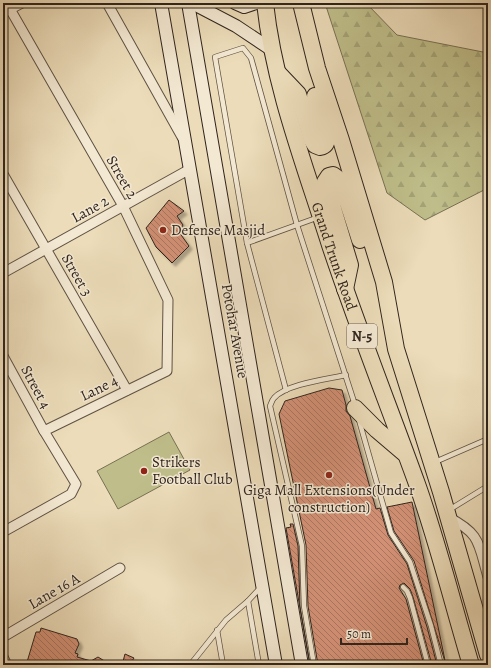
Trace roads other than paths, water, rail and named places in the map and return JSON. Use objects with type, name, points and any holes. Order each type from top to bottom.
[{"type":"highway","name":"Grand Trunk Road","points":[[265,3],[272,50],[292,129],[345,291],[418,486],[471,665]]},
{"type":"highway","name":"N-5","points":[[301,3],[317,68],[341,140],[384,282],[396,349],[488,653]]},
{"type":"highway","points":[[278,72],[298,94],[314,145],[320,147],[324,146],[327,142],[327,137],[312,86],[317,68]]},
{"type":"highway","points":[[345,291],[350,265],[325,182],[329,176],[334,175],[341,181],[364,256],[384,282]]},
{"type":"highway","points":[[356,408],[377,430],[406,454]]},
{"type":"street","points":[[6,11],[22,3]]},
{"type":"street","points":[[108,3],[187,145]]},
{"type":"street","name":"Potohar Avenue","points":[[161,3],[187,145],[276,665]]},
{"type":"street","name":"Potohar Avenue","points":[[188,3],[302,665]]},
{"type":"street","points":[[192,3],[236,26],[272,50]]},
{"type":"street","points":[[235,3],[244,7],[256,3]]},
{"type":"street","name":"Street 2","points":[[6,11],[123,206],[168,300],[167,371]]},
{"type":"street","name":"Lane 2","points":[[3,273],[190,169]]},
{"type":"street","name":"Street 3","points":[[3,174],[127,390]]},
{"type":"street","name":"Street 4","points":[[3,356],[44,431],[76,484],[75,489],[71,494],[3,532]]},
{"type":"street","name":"Lane 4","points":[[44,431],[167,371]]},
{"type":"street","points":[[446,514],[466,526],[475,536],[488,577]]},
{"type":"street","name":"Lane 16 A","points":[[3,637],[120,568]]},
{"type":"street","points":[[3,657],[7,665]]},
{"type":"lane","points":[[286,390],[247,243],[215,57],[243,48],[251,58],[297,225],[356,408],[390,533],[410,562],[431,626],[441,665]]},
{"type":"lane","points":[[247,243],[321,216]]},
{"type":"lane","points":[[314,665],[304,606],[302,546],[270,406],[274,398],[286,390],[319,380],[346,375]]},
{"type":"lane","points":[[431,464],[488,439]]},
{"type":"lane","points":[[446,514],[488,486]]},
{"type":"lane","points":[[190,665],[216,630],[263,585]]},
{"type":"lane","points":[[403,587],[408,591],[428,665]]},
{"type":"lane","points":[[248,601],[259,665]]},
{"type":"lane","points":[[216,630],[223,665]]},
{"type":"place","name":"Defense Masjid","points":[[163,230]]},
{"type":"place","name":"Strikers Football Club","points":[[144,471]]},
{"type":"place","name":"Giga Mall Extensions(Under construction)","points":[[329,475]]}]
